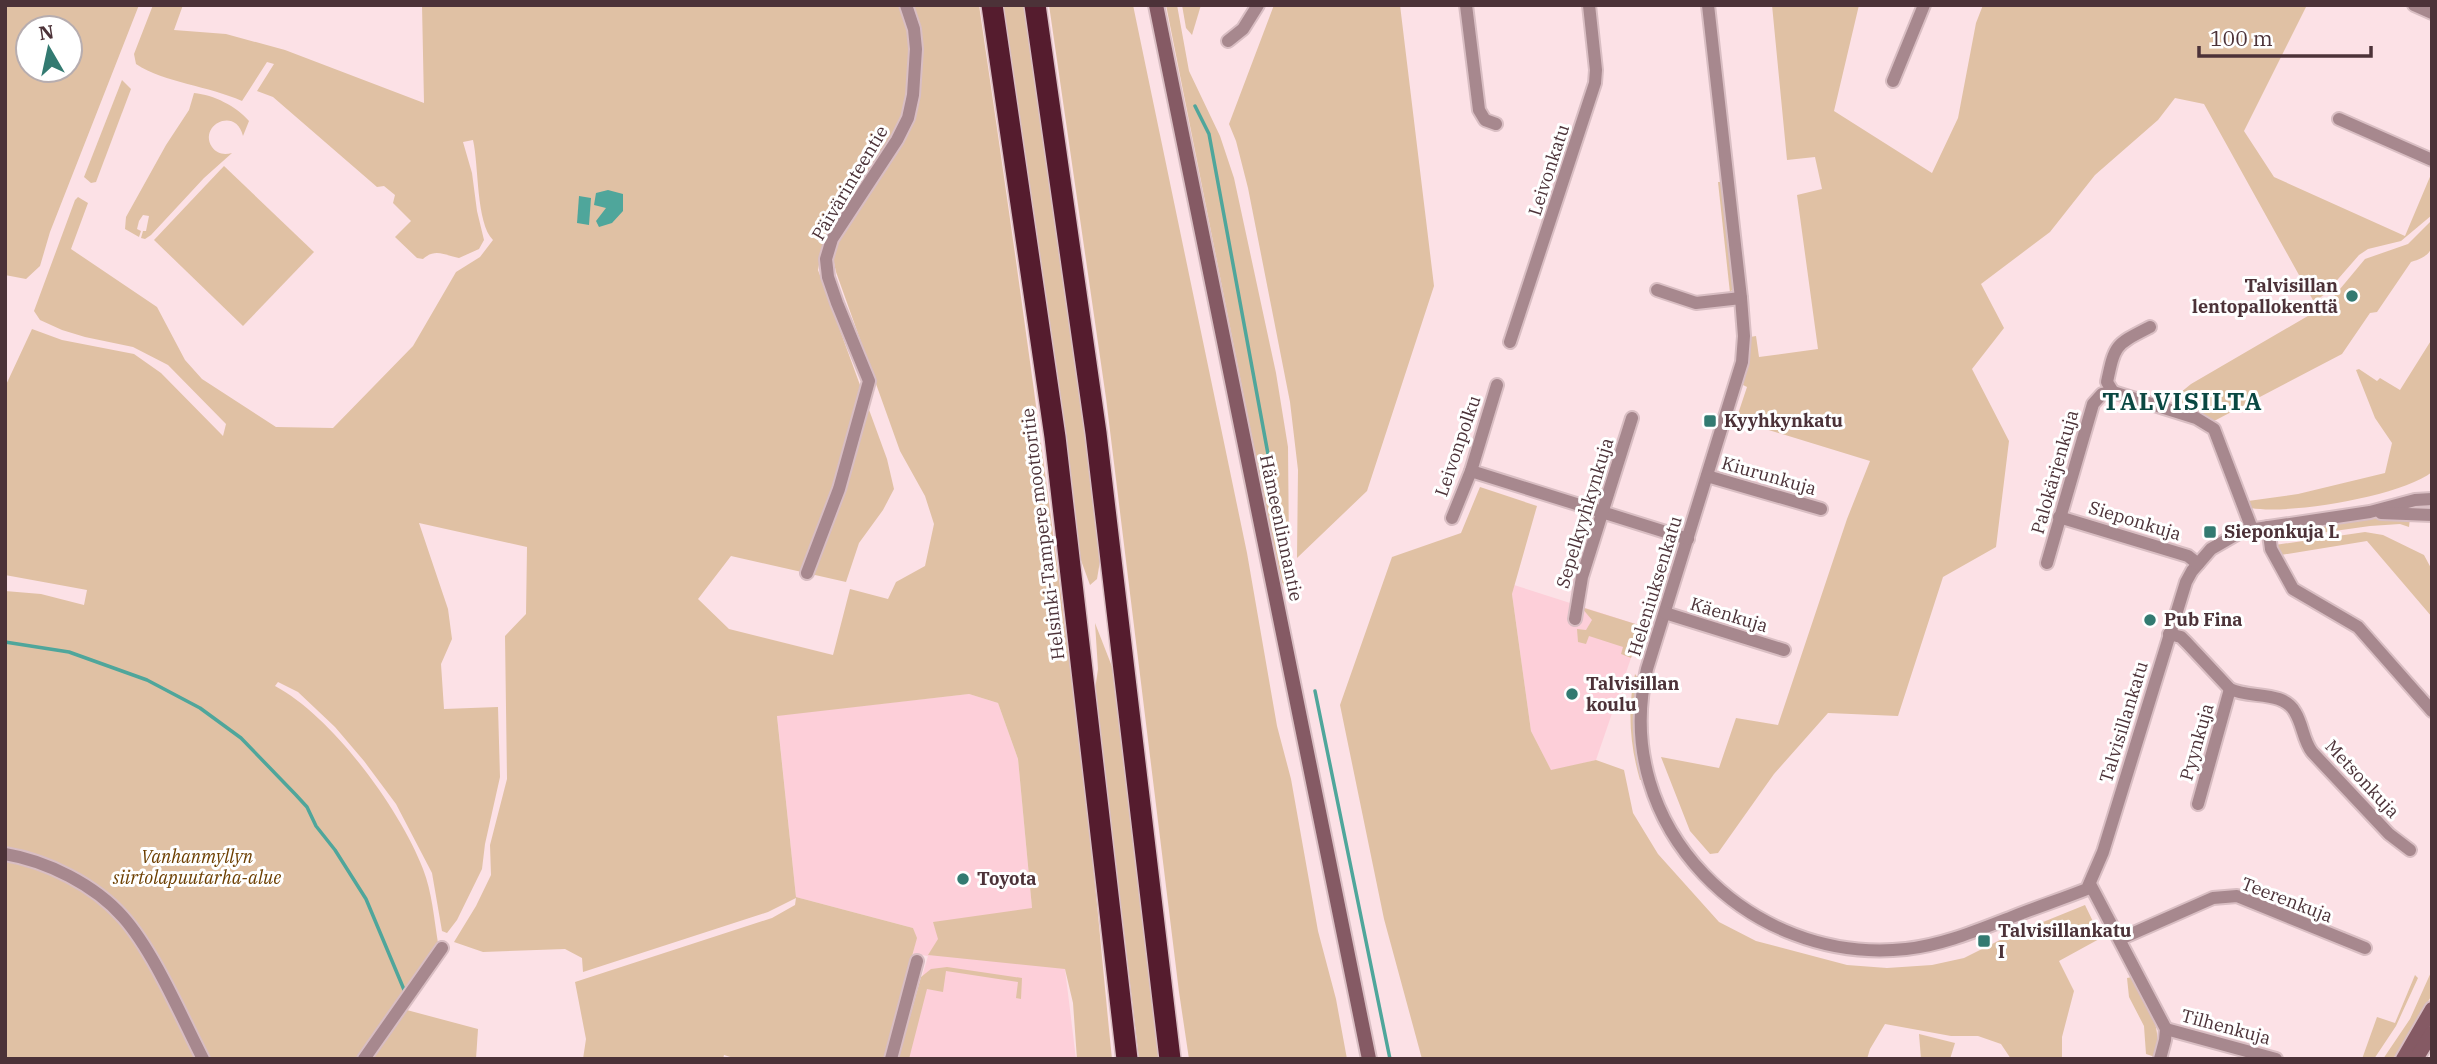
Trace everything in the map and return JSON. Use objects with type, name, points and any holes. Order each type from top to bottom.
[{"type":"highway","name":"Helsinki-Tampere moottoritie","points":[[992,5],[1055,437],[1127,1059]]},
{"type":"highway","points":[[1035,5],[1096,433],[1170,1059]]},
{"type":"main road","name":"Hämeenlinnantie","points":[[1156,5],[1369,1059]]},
{"type":"main road","points":[[2403,1059],[2432,1009]]},
{"type":"main road","points":[[2416,1059],[2432,1033]]},
{"type":"street","name":"Päivärinteentie","points":[[807,573],[839,489],[869,381],[837,303],[828,277],[826,259],[832,239],[897,140],[908,118],[913,95],[916,49],[914,29],[906,5]]},
{"type":"street","points":[[1228,41],[1243,29],[1258,5]]},
{"type":"street","points":[[1466,5],[1479,110],[1485,120],[1496,124]]},
{"type":"street","name":"Leivonkatu","points":[[1510,342],[1595,83],[1589,5]]},
{"type":"street","name":"Heleniuksenkatu","points":[[1708,5],[1744,336],[1742,362],[1645,678],[1641,712],[1643,753],[1649,781],[1668,830],[1689,859],[1722,892],[1754,915],[1779,928],[1852,948],[1905,949],[1959,937],[2087,889],[2090,884]]},
{"type":"street","points":[[1893,81],[1924,5]]},
{"type":"street","points":[[2414,5],[2432,13]]},
{"type":"street","points":[[2339,119],[2432,160]]},
{"type":"street","points":[[1657,290],[1696,303],[1741,298]]},
{"type":"street","name":"Palokärjenkuja","points":[[2047,563],[2093,404],[2108,393],[2107,382],[2113,352],[2121,342],[2150,327]]},
{"type":"street","name":"Leivonpolku","points":[[1452,518],[1471,471],[1497,385]]},
{"type":"street","points":[[2108,393],[2196,418],[2214,429],[2252,529]]},
{"type":"street","name":"Sepelkyyhkynkuja","points":[[1576,619],[1582,577],[1632,418]]},
{"type":"street","points":[[1471,471],[1688,539]]},
{"type":"street","name":"Kiurunkuja","points":[[1707,476],[1821,509]]},
{"type":"street","name":"Talvisillankatu","points":[[2090,884],[2103,852],[2186,582],[2198,564],[2218,543],[2252,529],[2370,512],[2415,500],[2432,499]]},
{"type":"street","name":"Talvisillankatu","points":[[2370,512],[2432,515]]},
{"type":"street","name":"Sieponkuja","points":[[2059,517],[2188,556],[2198,564]]},
{"type":"street","points":[[2268,527],[2271,549],[2293,589],[2358,627],[2432,711]]},
{"type":"street","name":"Käenkuja","points":[[1665,613],[1784,650]]},
{"type":"street","points":[[2169,634],[2187,643],[2230,689]]},
{"type":"street","name":"Pyynkuja","points":[[2198,804],[2230,689]]},
{"type":"street","name":"Metsonkuja","points":[[2230,689],[2288,703],[2295,711],[2306,744],[2312,752],[2389,834],[2410,850]]},
{"type":"street","points":[[5,854],[59,872],[100,897],[124,918],[149,957],[203,1059]]},
{"type":"street","points":[[2090,884],[2166,1029],[2160,1059]]},
{"type":"street","name":"Teerenkuja","points":[[2120,939],[2213,898],[2237,896],[2365,948]]},
{"type":"street","points":[[364,1059],[442,948]]},
{"type":"street","points":[[891,1059],[917,961]]},
{"type":"street","name":"Tilhenkuja","points":[[2166,1029],[2276,1059]]},
{"type":"shaded area","points":[[608,190],[623,194],[623,211],[612,223],[599,227],[596,221],[606,208],[594,205],[596,193]]},
{"type":"shaded area","points":[[579,196],[591,198],[589,225],[577,223]]},
{"type":"shaded area","name":"Talvisillan koulu","points":[[1514,585],[1642,626],[1596,760],[1551,771],[1531,731],[1512,594]]},
{"type":"shaded area","points":[[969,694],[998,703],[1018,759],[1032,908],[1065,969],[1076,1059],[898,1059],[928,956],[913,954],[916,938],[913,928],[796,897],[777,715]]},
{"type":"green space","points":[[5,5],[139,5],[50,232],[40,266],[26,279],[5,275]]},
{"type":"green space","name":"Vanhanmyllyn siirtolapuutarha-alue","points":[[153,5],[183,5],[174,30],[226,34],[285,50],[424,103],[422,5],[903,5],[912,44],[906,97],[900,121],[889,143],[827,239],[818,270],[887,459],[894,489],[883,510],[859,543],[846,582],[731,556],[698,599],[729,629],[833,655],[850,589],[888,599],[896,582],[925,566],[934,524],[925,496],[900,451],[836,272],[832,253],[904,137],[910,121],[917,88],[919,54],[910,5],[979,5],[1062,600],[1090,831],[1112,1059],[1077,1059],[1073,1003],[1065,969],[928,955],[938,939],[933,922],[1032,908],[1018,759],[998,703],[969,694],[777,716],[796,897],[913,928],[917,938],[884,1059],[737,1059],[724,1055],[723,1059],[583,1059],[586,1039],[575,982],[772,918],[795,905],[796,898],[768,912],[583,972],[582,958],[565,949],[483,952],[454,942],[491,875],[490,845],[507,779],[505,636],[526,614],[527,547],[419,523],[448,609],[452,639],[441,664],[444,709],[498,707],[500,777],[482,869],[457,920],[447,933],[442,931],[432,873],[396,804],[335,727],[298,692],[278,682],[275,686],[319,719],[362,766],[412,845],[431,896],[438,943],[359,1059],[5,1059],[5,591],[41,594],[84,605],[87,590],[5,575],[5,387],[32,329],[62,340],[134,354],[161,373],[223,436],[226,424],[168,365],[133,347],[85,337],[40,320],[34,311],[75,200],[78,197],[88,203],[71,249],[157,307],[185,360],[202,379],[276,427],[333,428],[413,346],[456,272],[480,257],[493,240],[481,208],[473,140],[463,142],[472,173],[484,240],[479,249],[459,258],[436,253],[423,259],[417,258],[395,237],[411,221],[393,203],[395,195],[384,186],[377,187],[273,97],[257,91],[274,64],[267,62],[242,101],[160,76],[136,64],[134,54]]},
{"type":"green space","points":[[1002,5],[1026,5],[1102,549],[1097,579],[1090,585],[1078,552],[1038,245]]},
{"type":"green space","points":[[1049,5],[1133,5],[1247,553],[1277,726],[1291,779],[1318,931],[1336,999],[1347,1059],[1189,1059],[1106,398]]},
{"type":"green space","points":[[1166,5],[1177,5],[1189,71],[1220,136],[1234,178],[1276,373],[1288,447],[1289,548],[1295,591],[1287,593],[1282,582],[1269,523]]},
{"type":"green space","points":[[1182,5],[1201,5],[1192,35],[1186,28]]},
{"type":"green space","points":[[1274,5],[1400,5],[1434,286],[1367,491],[1297,558],[1298,470],[1290,402],[1248,188],[1229,124]]},
{"type":"green space","points":[[1772,5],[1859,5],[1834,111],[1932,173],[1958,118],[1976,23],[1983,5],[2307,5],[2244,131],[2274,177],[2405,236],[2432,172],[2432,215],[2401,241],[2368,249],[2359,255],[2325,294],[2314,302],[2204,104],[2175,98],[2158,120],[2095,175],[2050,232],[1981,284],[2004,328],[1972,369],[2009,441],[1996,547],[1943,577],[1898,716],[1828,713],[1774,774],[1718,853],[1710,854],[1690,831],[1661,757],[1719,768],[1736,718],[1778,725],[1847,519],[1870,461],[1736,420],[1747,387],[1743,385],[1750,337],[1756,336],[1759,357],[1818,349],[1797,195],[1822,189],[1815,157],[1787,160]]},
{"type":"green space","points":[[122,80],[131,89],[96,182],[91,183],[84,177]]},
{"type":"green space","points":[[194,93],[224,102],[249,121],[243,136],[233,122],[226,120],[214,126],[209,139],[212,147],[221,153],[232,153],[204,178],[151,235],[145,239],[141,238],[143,231],[146,231],[149,216],[143,215],[139,221],[139,237],[125,229],[126,217],[189,110]]},
{"type":"green space","points":[[224,166],[314,252],[243,326],[154,240]]},
{"type":"green space","points":[[1718,182],[1722,182],[1734,287],[1730,293]]},
{"type":"green space","points":[[2432,220],[2432,243],[2429,252],[2411,262],[2377,312],[2370,313],[2342,354],[2216,420],[2211,421],[2173,405],[2180,393],[2191,384],[2330,301],[2365,259],[2408,244]]},
{"type":"green space","points":[[2432,339],[2432,472],[2396,489],[2344,502],[2291,509],[2251,508],[2248,501],[2298,494],[2385,473],[2392,443],[2375,418],[2356,370],[2359,369],[2377,381],[2380,378],[2400,390]]},
{"type":"green space","points":[[1480,487],[1537,506],[1512,594],[1531,731],[1551,770],[1596,760],[1624,770],[1633,813],[1658,854],[1719,922],[1756,941],[1847,965],[1887,968],[1932,965],[1964,958],[2004,938],[2085,905],[2101,938],[2059,961],[2074,991],[2062,1037],[2062,1059],[2011,1059],[2001,1044],[1978,1036],[1951,1036],[1885,1024],[1867,1059],[1422,1059],[1384,919],[1340,705],[1392,557],[1461,533]]},
{"type":"green space","points":[[2373,518],[2410,518],[2409,527],[2400,524],[2284,538],[2278,535],[2294,530]]},
{"type":"green space","points":[[2365,532],[2383,535],[2424,555],[2432,570],[2432,617],[2367,541],[2281,555],[2275,545]]},
{"type":"green space","points":[[1581,607],[1642,626],[1631,658],[1621,654],[1623,647],[1589,636],[1586,644],[1578,642],[1577,629],[1586,630],[1592,620]]},
{"type":"green space","points":[[1095,623],[1118,682],[1162,1059],[1139,1059],[1095,690],[1098,669]]},
{"type":"green space","points":[[1635,674],[1638,678],[1634,728],[1642,780],[1637,767],[1631,727]]},
{"type":"green space","points":[[947,967],[1022,978],[1021,999],[1016,998],[1018,982],[946,971],[943,992],[927,989],[909,1059],[898,1059],[921,977],[931,969]]},
{"type":"green space","points":[[2432,970],[2432,995],[2393,1059],[2383,1059],[2410,1019]]},
{"type":"green space","points":[[2415,975],[2418,978],[2396,1026],[2374,1059],[2362,1059],[2377,1017],[2395,1023]]},
{"type":"green space","points":[[2132,977],[2155,1025],[2155,1057],[2146,1054],[2144,1026],[2129,997],[2127,978]]},
{"type":"green space","points":[[403,1009],[478,1029],[476,1059],[370,1059]]},
{"type":"green space","points":[[1919,1034],[1955,1043],[1950,1059],[1921,1059]]},
{"type":"waterway","points":[[1195,106],[1209,134],[1275,492]]},
{"type":"waterway","points":[[5,642],[69,652],[147,680],[200,708],[241,738],[307,807],[316,826],[335,850],[366,899],[405,992]]},
{"type":"waterway","points":[[1315,691],[1390,1059]]},
{"type":"place","name":"Talvisillan lentopallokenttä","points":[[2352,296]]},
{"type":"place","name":"Kyyhkynkatu","points":[[1710,421]]},
{"type":"place","name":"Sieponkuja L","points":[[2210,532]]},
{"type":"place","name":"Pub Fina","points":[[2150,620]]},
{"type":"place","name":"Talvisillan koulu","points":[[1572,694]]},
{"type":"place","name":"Toyota","points":[[963,879]]},
{"type":"place","name":"Talvisillankatu I","points":[[1984,941]]},
{"type":"district","name":"TALVISILTA","points":[[2183,402]]}]
